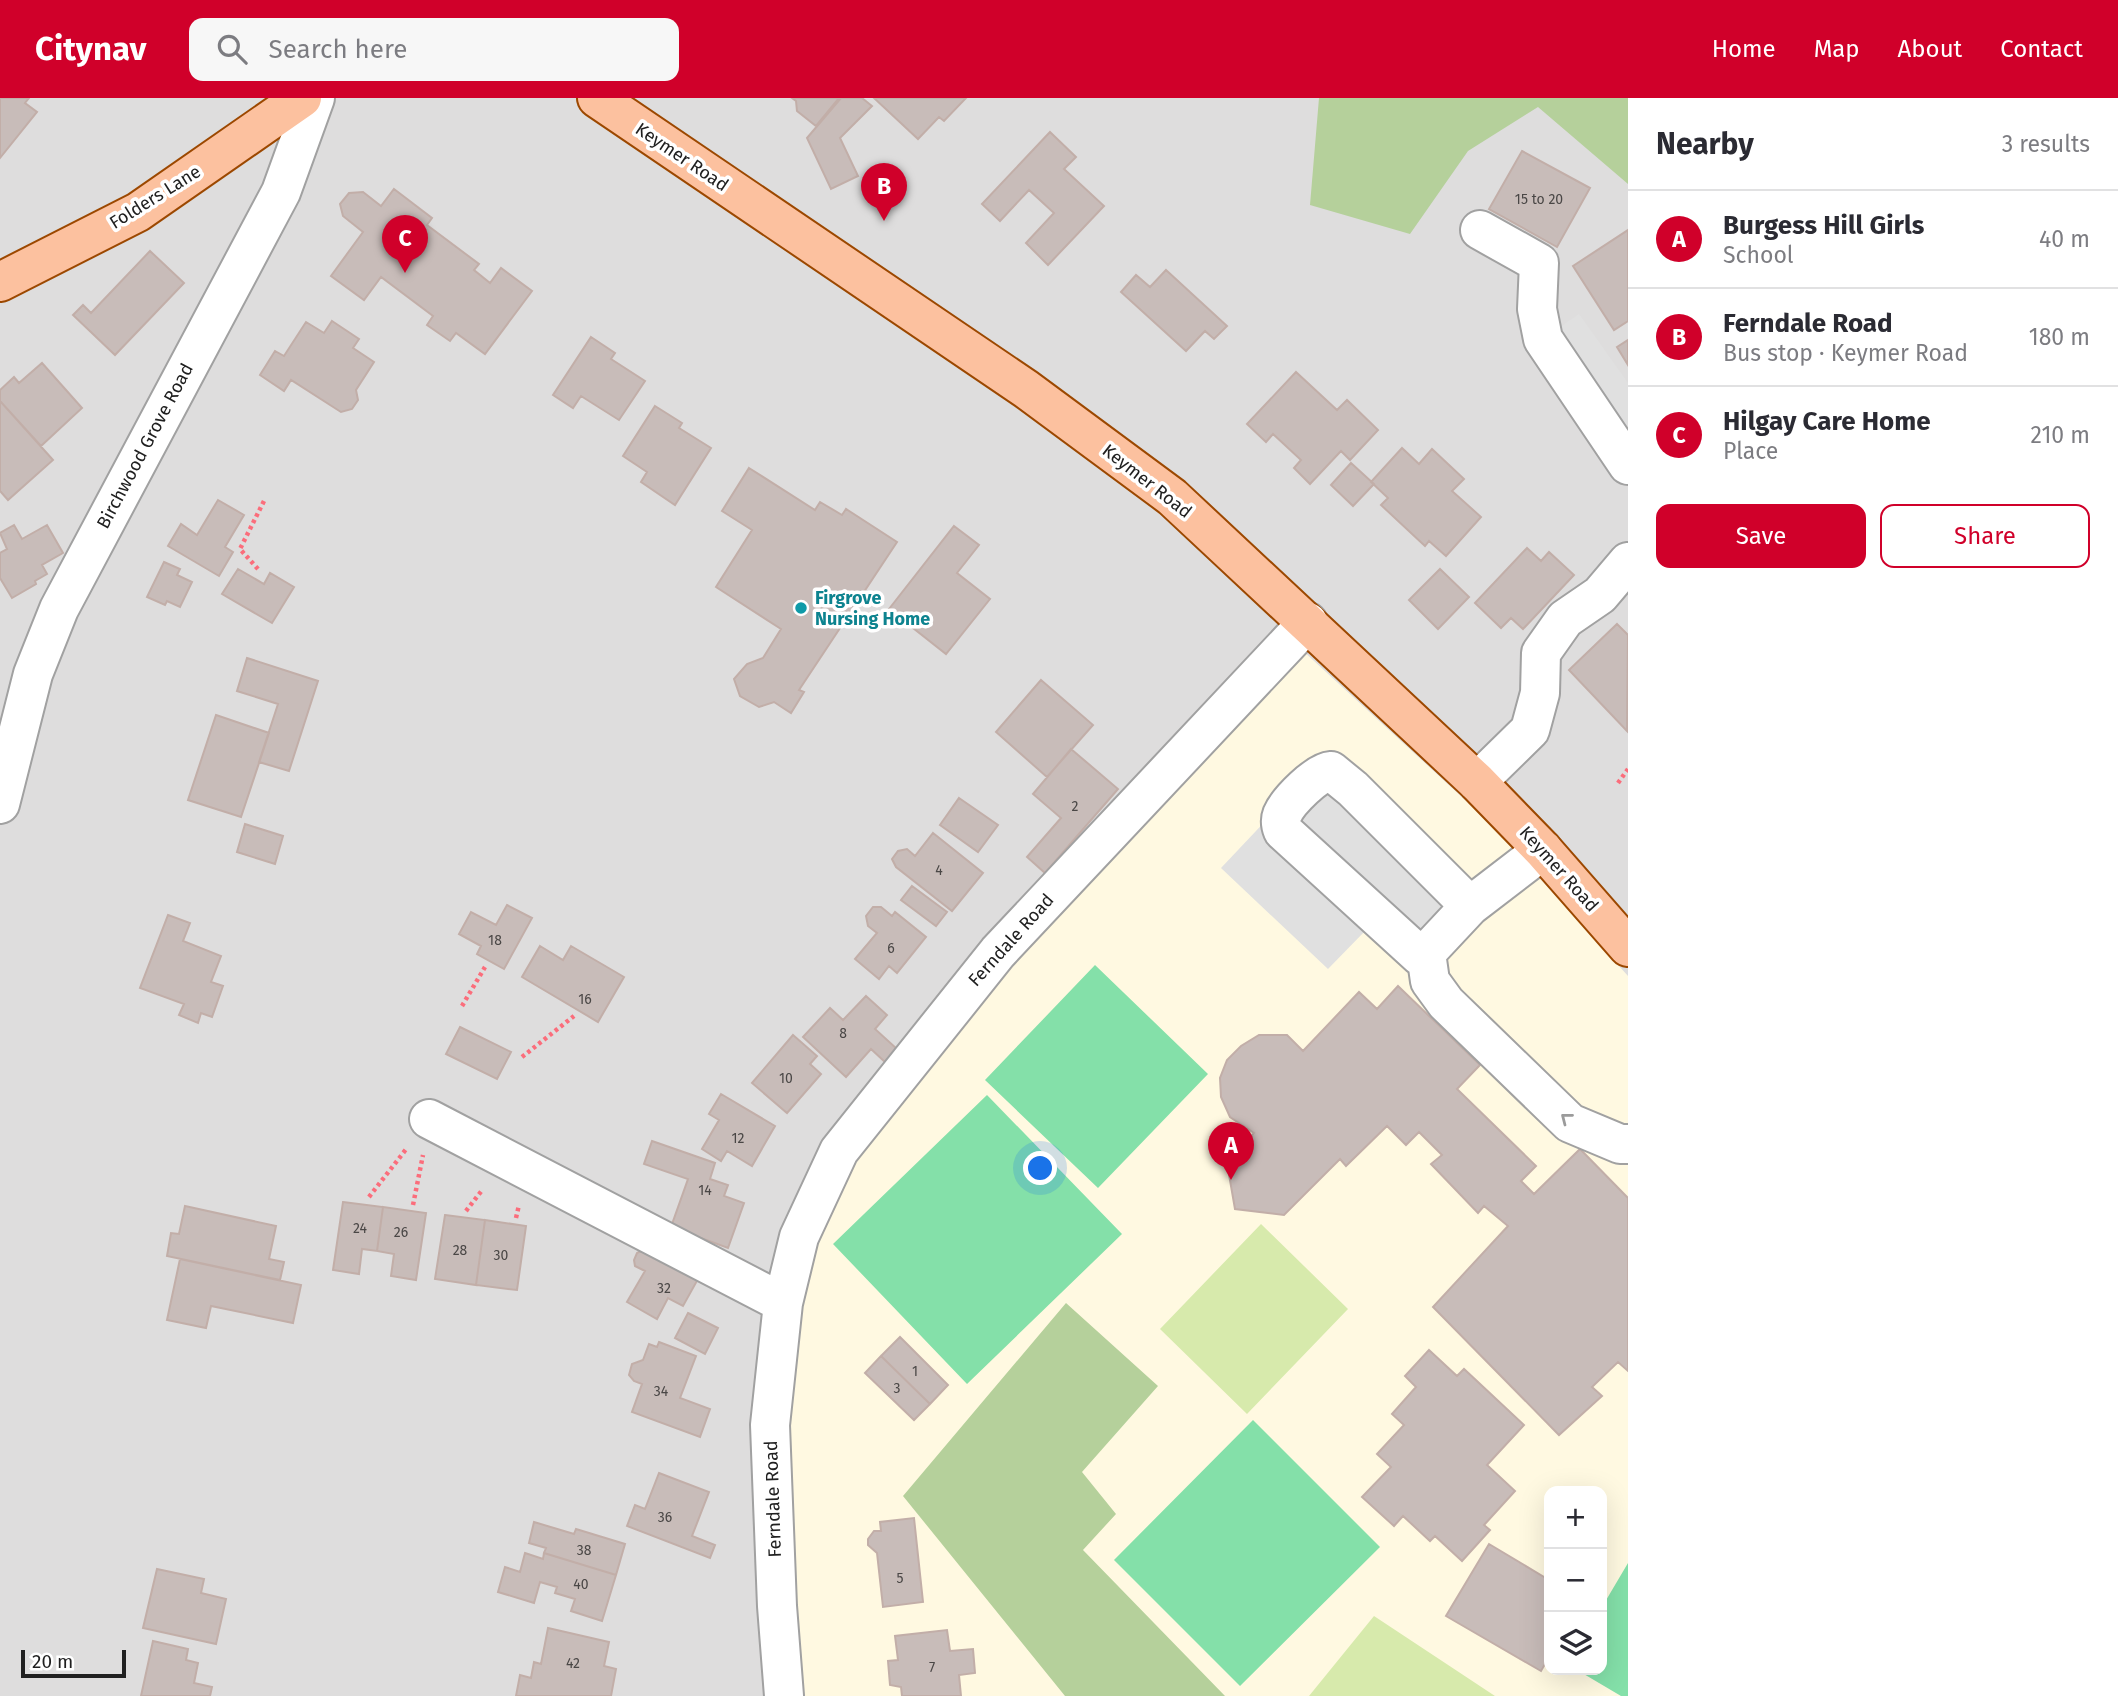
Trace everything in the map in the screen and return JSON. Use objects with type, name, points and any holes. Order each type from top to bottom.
[{"type":"main road","name":"Folders Lane","points":[[0,282],[138,212],[302,98]]},
{"type":"main road","name":"Keymer Road","points":[[597,98],[1026,389],[1172,497],[1477,782],[1543,850],[1628,947]]},
{"type":"street","name":"Birchwood Grove Road","points":[[0,804],[33,674],[59,608],[281,192],[315,98]]},
{"type":"street","points":[[1480,230],[1539,263],[1537,309],[1543,339],[1628,466]]},
{"type":"street","points":[[1477,782],[1530,730],[1540,693],[1541,653],[1565,619],[1600,595],[1628,562]]},
{"type":"street","name":"Ferndale Road","points":[[785,1696],[777,1606],[770,1425],[783,1303],[799,1237],[839,1151],[998,952],[1308,622]]},
{"type":"street","points":[[1470,906],[1337,774],[1328,770],[1319,775],[1291,802],[1281,816],[1283,831],[1420,956],[1426,953],[1470,906],[1543,850]]},
{"type":"street","points":[[1426,953],[1430,981],[1446,1003],[1570,1123],[1620,1144],[1628,1144]]},
{"type":"street","points":[[429,1119],[783,1303]]},
{"type":"path","points":[[258,569],[240,549],[264,502]]},
{"type":"path","points":[[1618,783],[1628,769]]},
{"type":"path","points":[[462,1006],[485,967]]},
{"type":"path","points":[[522,1058],[574,1016]]},
{"type":"path","points":[[369,1197],[429,1119]]},
{"type":"path","points":[[413,1205],[429,1119]]},
{"type":"shaded area","points":[[0,98],[1628,98],[1628,1696],[0,1696]]},
{"type":"shaded area","points":[[1579,314],[1628,383],[1628,465],[1543,339]]},
{"type":"shaded area","points":[[1301,649],[1489,822],[1628,976],[1628,1696],[800,1696],[785,1569],[789,1362],[820,1203],[948,1025]]},
{"type":"shaded area","points":[[1326,757],[1470,894],[1403,965],[1366,930],[1328,969],[1221,868]]},
{"type":"green space","points":[[1319,98],[1628,98],[1628,184],[1538,107],[1468,151],[1410,234],[1310,205]]},
{"type":"green space","points":[[1095,965],[1208,1074],[1098,1188],[985,1080]]},
{"type":"green space","points":[[987,1095],[1122,1234],[967,1384],[833,1244]]},
{"type":"green space","points":[[1261,1224],[1348,1309],[1247,1414],[1160,1329]]},
{"type":"green space","points":[[1066,1303],[1158,1386],[1082,1472],[1116,1514],[1083,1550],[1225,1696],[1065,1696],[903,1496]]},
{"type":"green space","points":[[1253,1420],[1380,1547],[1240,1686],[1114,1560]]},
{"type":"green space","points":[[1628,1563],[1628,1696],[1621,1696],[1585,1675],[1607,1675],[1607,1599]]},
{"type":"green space","points":[[1374,1616],[1495,1696],[1309,1696]]},
{"type":"building","points":[[0,98],[29,98],[25,103],[37,112],[0,158]]},
{"type":"building","points":[[792,98],[839,98],[816,126],[797,111],[796,101]]},
{"type":"building","points":[[841,98],[862,98],[872,106],[840,138],[858,176],[831,189],[807,138]]},
{"type":"building","points":[[874,98],[966,98],[944,121],[939,117],[918,139]]},
{"type":"building","points":[[1050,132],[1076,157],[1064,169],[1104,206],[1048,265],[1026,243],[1054,213],[1029,190],[1000,221],[982,204]]},
{"type":"building","points":[[1522,151],[1590,188],[1557,247],[1489,209]]},
{"type":"building","points":[[394,189],[432,218],[427,225],[479,264],[474,270],[490,283],[501,268],[532,291],[485,354],[456,333],[450,341],[427,325],[433,316],[381,277],[364,300],[331,276],[363,232],[343,216],[340,204],[349,193],[363,192],[381,206]]},
{"type":"building","points":[[1628,230],[1628,321],[1614,330],[1573,266]]},
{"type":"building","points":[[150,251],[184,283],[115,355],[73,315],[83,305],[91,313]]},
{"type":"building","points":[[1166,270],[1227,326],[1214,339],[1205,331],[1186,351],[1121,292],[1136,275],[1150,287]]},
{"type":"building","points":[[332,321],[359,339],[353,348],[374,362],[356,390],[358,400],[352,409],[341,412],[291,380],[284,391],[260,375],[275,351],[284,356],[306,322],[324,333]]},
{"type":"building","points":[[591,337],[615,353],[611,359],[645,381],[619,420],[581,396],[573,408],[553,395]]},
{"type":"building","points":[[1628,340],[1628,365],[1617,347]]},
{"type":"building","points":[[42,363],[82,408],[41,446],[0,401],[0,390],[14,377],[19,383]]},
{"type":"building","points":[[1296,372],[1337,410],[1347,400],[1378,430],[1350,460],[1341,451],[1310,484],[1294,468],[1301,460],[1273,434],[1266,442],[1247,424]]},
{"type":"building","points":[[0,401],[53,460],[8,500],[0,491]]},
{"type":"building","points":[[655,406],[682,423],[679,428],[711,448],[675,505],[641,482],[647,472],[623,456]]},
{"type":"building","points":[[1402,448],[1419,464],[1432,449],[1464,479],[1452,491],[1481,517],[1446,556],[1429,541],[1425,546],[1381,505],[1388,498],[1371,482]]},
{"type":"building","points":[[1351,463],[1374,484],[1353,506],[1331,485]]},
{"type":"building","name":"Firgrove Nursing Home","points":[[749,468],[815,510],[820,502],[842,515],[846,509],[897,542],[799,690],[804,692],[791,713],[774,702],[759,707],[740,696],[734,679],[747,664],[763,658],[781,629],[716,587],[752,530],[722,511]]},
{"type":"building","points":[[218,500],[244,515],[225,547],[233,552],[219,576],[168,546],[181,524],[197,535]]},
{"type":"building","points":[[14,525],[22,539],[47,525],[63,553],[42,565],[47,574],[35,581],[36,584],[12,598],[0,578],[0,553],[7,549],[0,533]]},
{"type":"building","points":[[954,526],[979,545],[957,573],[990,599],[946,654],[889,609]]},
{"type":"building","points":[[1527,548],[1541,561],[1549,552],[1574,575],[1523,629],[1511,618],[1501,628],[1475,603]]},
{"type":"building","points":[[164,562],[180,569],[177,575],[192,582],[180,607],[167,601],[165,605],[147,597]]},
{"type":"building","points":[[238,569],[264,584],[270,573],[294,587],[272,623],[222,594]]},
{"type":"building","points":[[1440,569],[1469,597],[1438,629],[1409,600]]},
{"type":"building","points":[[1617,624],[1628,635],[1627,731],[1569,670]]},
{"type":"building","points":[[247,658],[318,681],[289,771],[259,762],[278,704],[237,691]]},
{"type":"building","points":[[1041,680],[1093,725],[1047,777],[996,732]]},
{"type":"building","points":[[216,715],[269,733],[241,817],[188,800]]},
{"type":"building","points":[[1071,749],[1118,789],[1045,873],[1027,857],[1061,818],[1033,794]]},
{"type":"building","points":[[959,798],[998,825],[978,852],[940,825]]},
{"type":"building","points":[[245,824],[283,836],[275,864],[237,852]]},
{"type":"building","points":[[933,833],[983,873],[952,911],[896,867],[892,859],[898,851],[907,849],[915,856]]},
{"type":"building","points":[[912,886],[947,912],[936,926],[901,900]]},
{"type":"building","points":[[507,905],[532,918],[504,969],[477,954],[481,946],[459,934],[471,912],[496,925]]},
{"type":"building","points":[[873,907],[881,907],[892,916],[895,912],[926,937],[897,973],[889,966],[879,979],[855,959],[877,933],[868,926],[866,916]]},
{"type":"building","points":[[168,915],[190,923],[183,941],[221,956],[211,982],[223,986],[212,1017],[201,1013],[198,1023],[179,1015],[184,1004],[140,988]]},
{"type":"building","points":[[540,946],[563,960],[571,946],[624,977],[598,1022],[522,977]]},
{"type":"building","points":[[1398,986],[1480,1065],[1457,1089],[1536,1166],[1521,1181],[1534,1194],[1580,1149],[1628,1198],[1628,1371],[1618,1362],[1592,1387],[1602,1396],[1559,1435],[1433,1307],[1508,1226],[1484,1206],[1478,1213],[1431,1164],[1442,1155],[1419,1132],[1406,1145],[1387,1126],[1346,1166],[1340,1159],[1284,1215],[1235,1209],[1227,1163],[1254,1133],[1230,1117],[1221,1097],[1220,1078],[1227,1060],[1241,1046],[1259,1035],[1287,1035],[1303,1051],[1359,992],[1377,1009]]},
{"type":"building","points":[[866,996],[887,1015],[875,1029],[897,1049],[885,1062],[871,1049],[846,1077],[803,1037],[830,1008],[843,1020]]},
{"type":"building","points":[[460,1027],[511,1052],[497,1079],[446,1054]]},
{"type":"building","points":[[793,1035],[817,1056],[810,1064],[821,1074],[787,1113],[752,1083]]},
{"type":"building","points":[[721,1094],[775,1126],[752,1166],[727,1151],[721,1161],[702,1149],[719,1120],[709,1114]]},
{"type":"building","points":[[652,1141],[715,1163],[710,1179],[728,1185],[724,1196],[744,1203],[728,1248],[671,1227],[688,1179],[644,1164]]},
{"type":"building","points":[[343,1202],[383,1207],[377,1251],[362,1249],[359,1274],[333,1270]]},
{"type":"building","points":[[185,1206],[276,1226],[269,1259],[284,1262],[280,1280],[167,1256],[171,1233],[179,1234]]},
{"type":"building","points":[[383,1207],[426,1213],[416,1280],[391,1276],[394,1254],[377,1251]]},
{"type":"building","points":[[445,1215],[485,1220],[476,1285],[435,1279]]},
{"type":"building","points":[[485,1220],[526,1226],[517,1290],[476,1285]]},
{"type":"building","points":[[645,1249],[698,1279],[683,1306],[668,1298],[657,1319],[627,1302],[645,1271],[635,1266],[634,1260],[637,1253]]},
{"type":"building","points":[[180,1259],[301,1285],[293,1323],[211,1306],[206,1328],[167,1320]]},
{"type":"building","points":[[688,1313],[718,1328],[705,1354],[675,1338]]},
{"type":"building","points":[[900,1337],[948,1385],[930,1404],[881,1356]]},
{"type":"building","points":[[659,1342],[696,1356],[680,1398],[710,1409],[700,1437],[632,1412],[642,1384],[629,1375],[632,1364],[643,1360],[649,1344],[657,1347]]},
{"type":"building","points":[[1429,1350],[1457,1376],[1464,1369],[1524,1425],[1487,1465],[1515,1491],[1484,1525],[1490,1530],[1462,1561],[1435,1536],[1430,1541],[1403,1516],[1394,1526],[1362,1497],[1391,1467],[1377,1454],[1404,1425],[1392,1414],[1416,1387],[1405,1376]]},
{"type":"building","points":[[881,1356],[930,1404],[914,1420],[865,1373]]},
{"type":"building","points":[[659,1473],[709,1492],[692,1536],[715,1545],[710,1558],[627,1526],[635,1505],[645,1509]]},
{"type":"building","points":[[914,1518],[923,1602],[883,1607],[877,1553],[868,1545],[868,1539],[874,1531],[881,1531],[880,1522]]},
{"type":"building","points":[[534,1522],[574,1534],[576,1529],[625,1544],[616,1575],[544,1553],[546,1548],[529,1543]]},
{"type":"building","points":[[1489,1544],[1544,1577],[1544,1666],[1541,1671],[1446,1616]]},
{"type":"building","points":[[525,1553],[543,1559],[544,1553],[616,1575],[602,1621],[571,1611],[575,1599],[555,1593],[557,1587],[540,1582],[534,1603],[498,1592],[505,1567],[520,1572]]},
{"type":"building","points":[[157,1569],[204,1579],[201,1593],[226,1599],[216,1644],[143,1628]]},
{"type":"building","points":[[548,1628],[609,1642],[604,1666],[616,1669],[611,1696],[516,1696],[520,1675],[531,1678],[534,1662],[541,1664]]},
{"type":"building","points":[[947,1630],[950,1651],[973,1649],[975,1673],[959,1675],[961,1696],[902,1696],[901,1687],[890,1685],[888,1661],[898,1660],[895,1636]]},
{"type":"building","points":[[153,1641],[188,1649],[186,1660],[198,1663],[194,1683],[212,1687],[210,1696],[141,1696]]},
{"type":"place","name":"Ferndale Road","points":[[884,221]]},
{"type":"place","name":"Hilgay Care Home","points":[[405,273]]},
{"type":"place","name":"Firgrove Nursing Home","points":[[801,608]]},
{"type":"place","name":"Burgess Hill Girls","points":[[1231,1180]]}]
